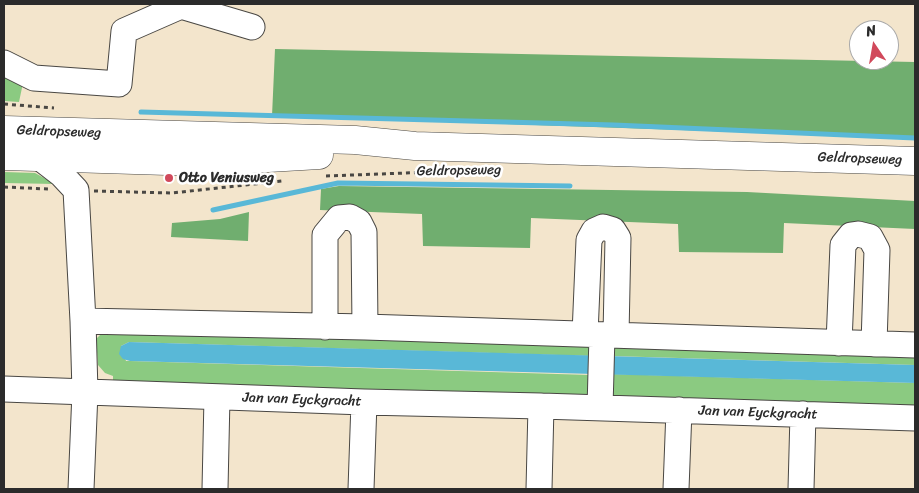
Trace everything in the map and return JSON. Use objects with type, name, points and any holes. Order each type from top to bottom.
[{"type":"main road","name":"Geldropseweg","points":[[4,130],[355,140],[415,146],[915,160]]},
{"type":"main road","name":"Geldropseweg","points":[[4,156],[200,162],[356,152],[415,146]]},
{"type":"street","points":[[4,63],[34,78],[119,84],[124,31],[181,6],[252,27]]},
{"type":"street","points":[[39,157],[61,174],[76,190],[85,392],[81,489]]},
{"type":"street","points":[[325,327],[326,235],[339,218],[350,217],[359,222],[364,232],[365,327]]},
{"type":"street","points":[[839,343],[843,245],[851,235],[858,234],[870,237],[877,250],[874,344]]},
{"type":"street","points":[[83,321],[365,327],[601,337],[915,345]]},
{"type":"street","points":[[600,402],[601,337]]},
{"type":"street","name":"Jan van Eyckgracht","points":[[4,389],[217,398],[541,406],[600,402],[679,410],[915,418]]},
{"type":"street","points":[[215,489],[217,398]]},
{"type":"street","points":[[362,489],[364,402]]},
{"type":"street","points":[[539,489],[541,406]]},
{"type":"street","points":[[676,489],[679,410]]},
{"type":"street","points":[[801,489],[802,414]]},
{"type":"path","name":"Geldropseweg","points":[[321,176],[464,170]]},
{"type":"path","points":[[4,187],[172,193],[283,180]]},
{"type":"green space","points":[[275,49],[849,61],[849,70],[899,70],[899,62],[915,62],[915,138],[272,116]]},
{"type":"green space","points":[[4,75],[23,83],[19,102],[4,101]]},
{"type":"green space","points":[[4,172],[35,173],[55,184],[4,183]]},
{"type":"green space","points":[[339,186],[747,192],[915,201],[915,229],[784,223],[783,253],[679,252],[678,224],[531,218],[530,248],[423,246],[422,214],[320,210],[321,189]]},
{"type":"green space","points":[[249,212],[248,241],[171,237],[172,223],[220,219]]},
{"type":"green space","points":[[102,333],[591,342],[591,356],[129,342],[121,346],[126,361],[590,375],[590,396],[113,382],[113,376],[105,373],[98,365],[96,339]]},
{"type":"green space","points":[[613,342],[915,350],[915,365],[612,356]]},
{"type":"green space","points":[[612,374],[915,383],[915,407],[611,396]]},
{"type":"water","points":[[129,342],[915,365],[915,383],[130,361],[123,359],[119,354],[121,346]]},
{"type":"waterway","points":[[141,112],[614,125],[915,138]]},
{"type":"waterway","points":[[213,210],[338,183],[570,186]]},
{"type":"place","name":"Otto Veniusweg","points":[[169,178]]}]
